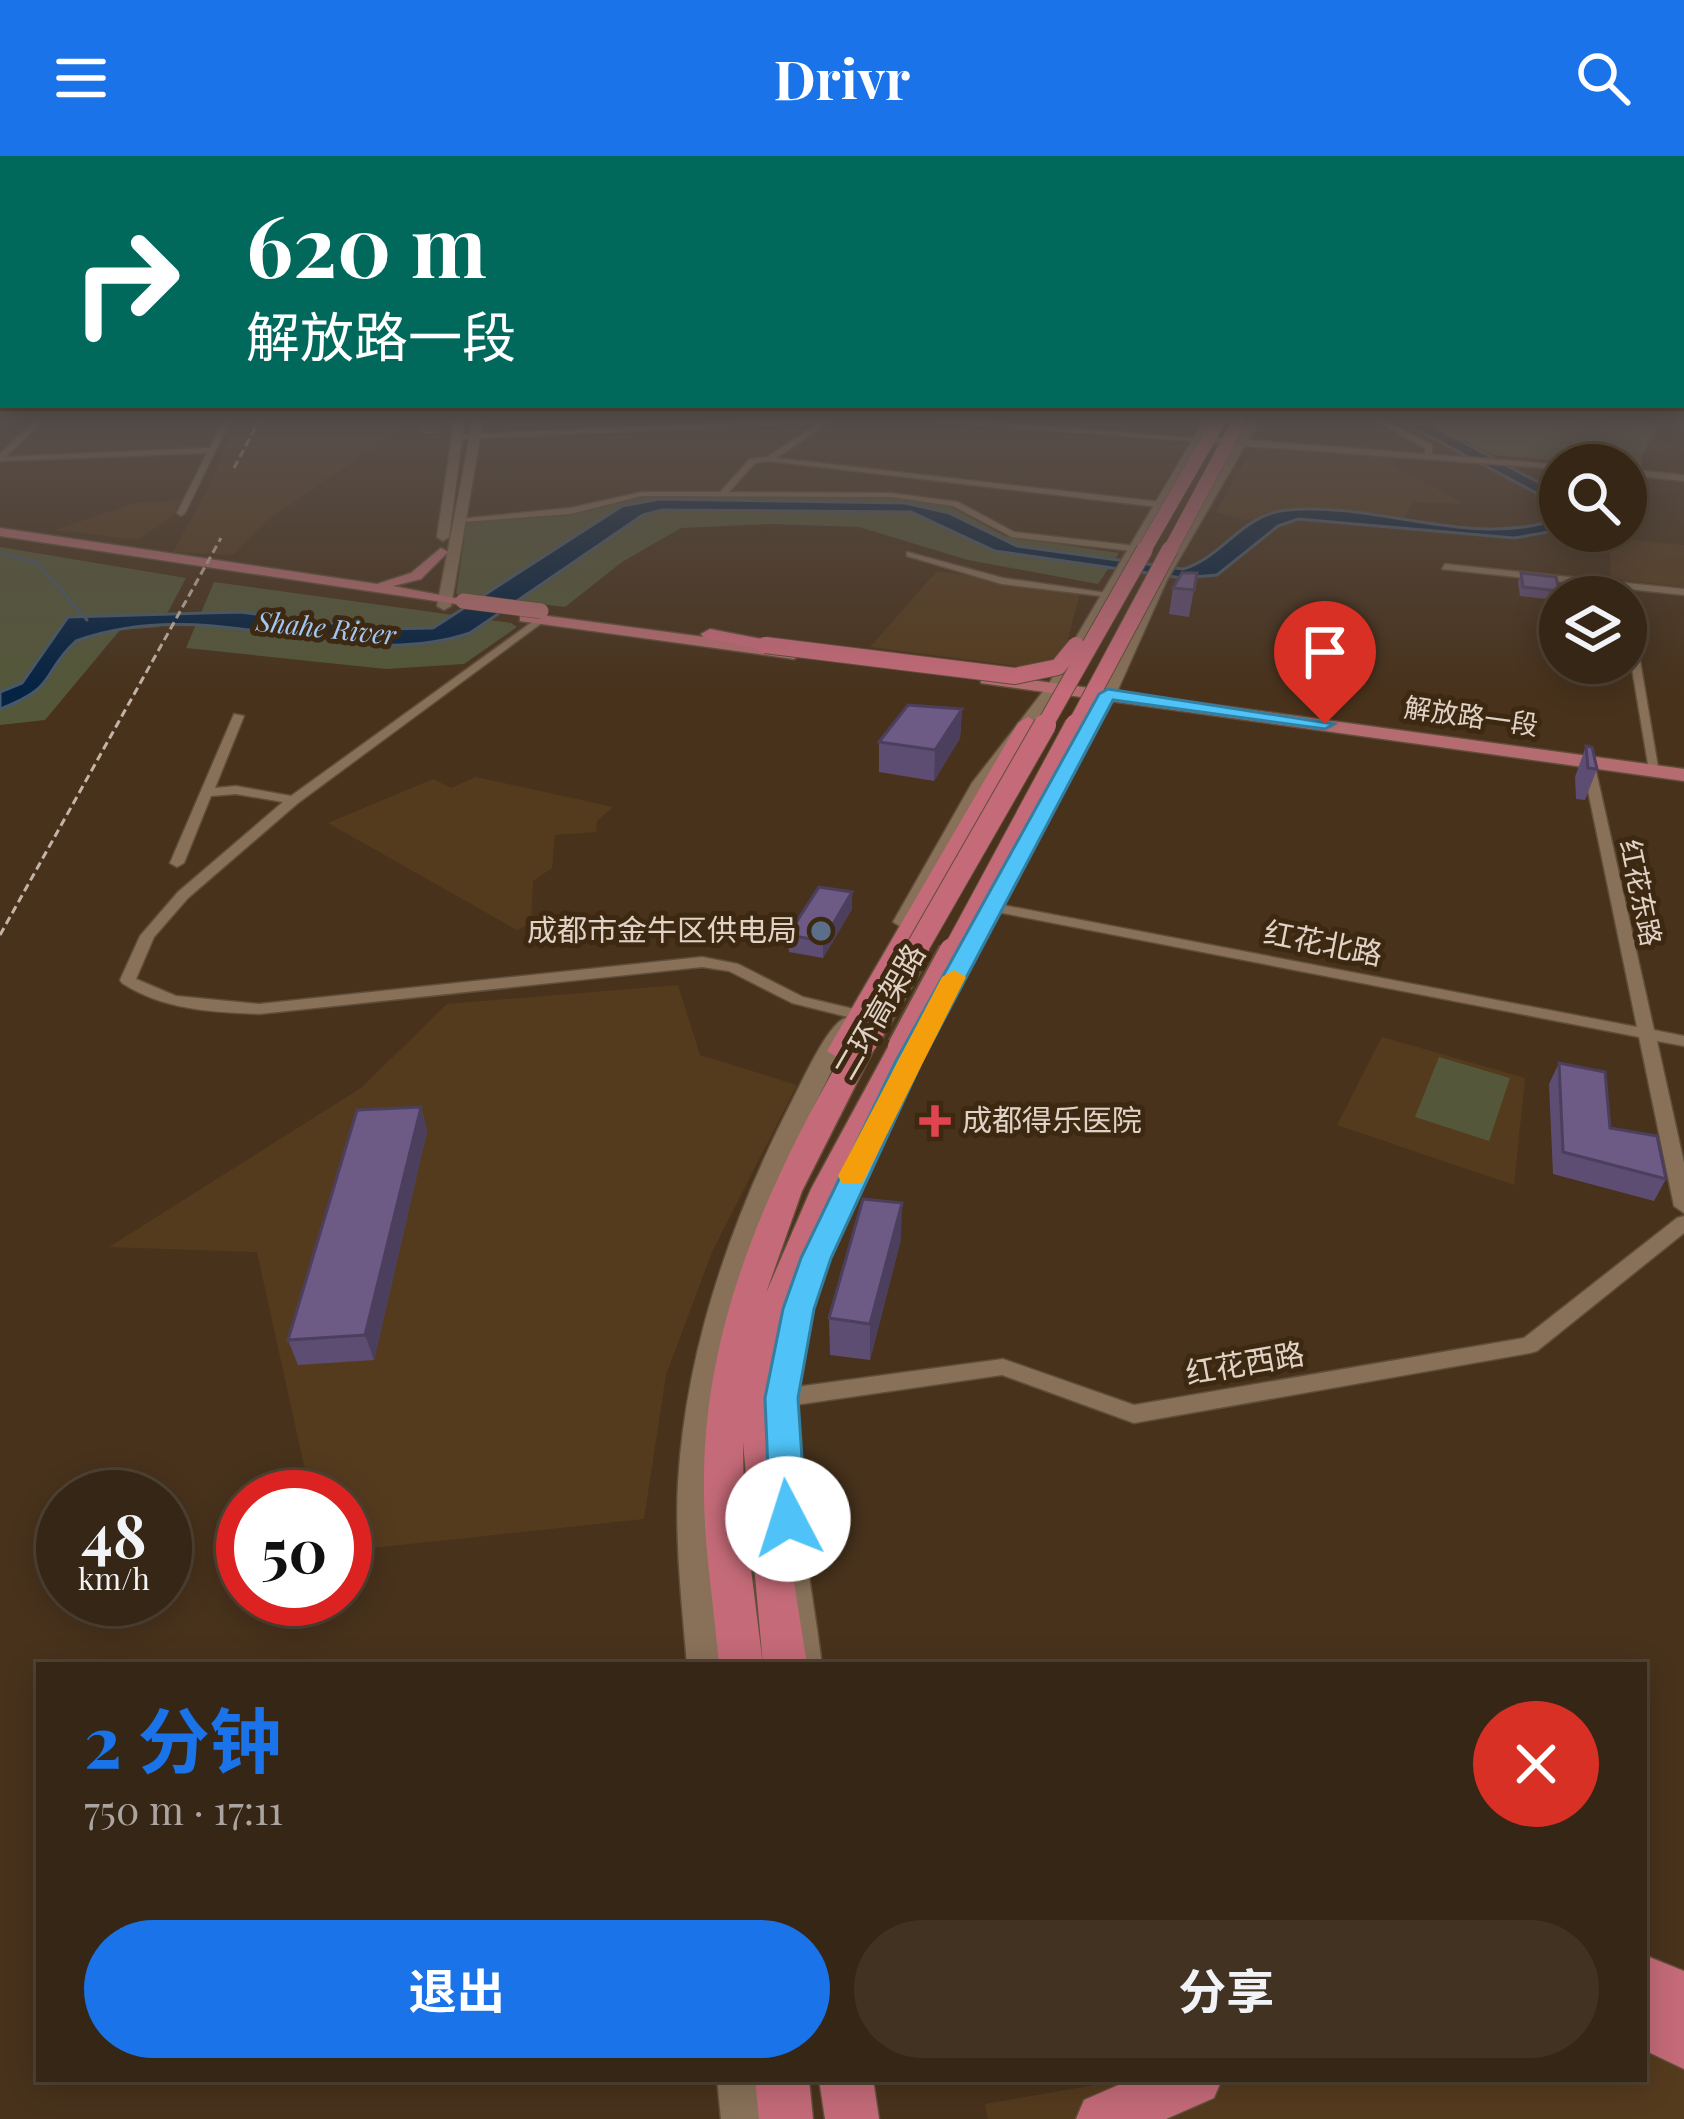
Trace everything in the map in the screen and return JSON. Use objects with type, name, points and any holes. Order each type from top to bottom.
[{"type":"highway","name":"二环高架路","points":[[741,1662],[722,1466],[733,1359],[771,1216],[804,1145],[1163,507]]},
{"type":"highway","name":"二环高架路","points":[[785,1662],[764,1447],[771,1337],[784,1293],[902,1047],[1194,507]]},
{"type":"highway","points":[[710,634],[765,645],[1028,676],[1065,663],[1110,599]]},
{"type":"highway","points":[[771,1216],[780,1165],[962,832],[1028,723]]},
{"type":"highway","points":[[1647,1982],[1684,1997]]},
{"type":"highway","points":[[1647,2022],[1684,2043]]},
{"type":"highway","points":[[782,2082],[786,2119]]},
{"type":"highway","points":[[846,2082],[852,2119]]},
{"type":"highway","points":[[1103,2119],[1188,2082]]},
{"type":"main road","points":[[445,602],[441,552],[447,507]]},
{"type":"main road","points":[[445,602],[464,507]]},
{"type":"main road","points":[[704,1662],[694,1481],[713,1346],[759,1190],[781,1138],[980,783],[1058,682],[1110,599],[1157,507]]},
{"type":"main road","points":[[805,1662],[781,1398],[798,1309],[879,1120],[1110,690],[1161,580],[1205,507]]},
{"type":"main road","points":[[0,535],[363,586],[445,602]]},
{"type":"main road","points":[[0,535],[535,616],[1058,682]]},
{"type":"main road","points":[[363,586],[408,580],[441,552]]},
{"type":"main road","points":[[535,616],[710,634],[1110,690]]},
{"type":"main road","name":"解放路一段","points":[[1110,690],[1588,762],[1684,764]]},
{"type":"main road","name":"解放路一段","points":[[1110,690],[1655,765],[1684,775]]},
{"type":"main road","points":[[739,2082],[743,2119]]},
{"type":"main road","points":[[872,2082],[878,2119]]},
{"type":"street","points":[[181,513],[184,507]]},
{"type":"street","points":[[462,519],[589,507]]},
{"type":"street","points":[[960,507],[1012,534],[1132,551]]},
{"type":"street","points":[[910,554],[1002,580],[1110,599]]},
{"type":"street","points":[[1445,567],[1539,577]]},
{"type":"street","points":[[1647,588],[1684,592]]},
{"type":"street","points":[[535,616],[293,800],[183,895],[146,936],[128,980],[163,996],[221,1008],[259,1009],[702,962],[733,967],[798,1000],[852,1013]]},
{"type":"street","points":[[1641,684],[1655,765]]},
{"type":"street","points":[[176,863],[238,716]]},
{"type":"street","name":"红花东路","points":[[1588,762],[1644,1033]]},
{"type":"street","points":[[208,792],[236,790],[293,800]]},
{"type":"street","name":"红花北路","points":[[992,907],[1684,1041]]},
{"type":"street","points":[[1644,1033],[1684,1206]]},
{"type":"street","name":"红花西路","points":[[781,1398],[1003,1367],[1134,1414],[1529,1345],[1684,1223]]},
{"type":"shaded area","points":[[124,507],[178,507],[138,540],[55,530]]},
{"type":"shaded area","points":[[198,507],[287,507],[233,555],[173,552]]},
{"type":"shaded area","points":[[1219,507],[1411,507],[1404,519],[1308,511],[1244,520],[1216,512]]},
{"type":"shaded area","points":[[1647,541],[1684,545],[1684,587],[1647,583],[1647,576],[1611,576],[1610,552],[1647,552]]},
{"type":"shaded area","points":[[937,571],[1080,593],[1064,654],[1032,668],[870,647]]},
{"type":"shaded area","points":[[476,777],[613,807],[597,821],[596,832],[555,835],[552,868],[533,881],[531,923],[517,930],[328,823],[433,779],[451,788]]},
{"type":"shaded area","points":[[678,985],[700,1055],[797,1085],[712,1252],[666,1375],[644,1519],[372,1548],[372,1470],[305,1470],[257,1252],[109,1247],[361,1088],[447,1004]]},
{"type":"shaded area","points":[[1382,1037],[1525,1078],[1514,1185],[1337,1125]]},
{"type":"shaded area","points":[[1684,1983],[1684,2119],[988,2119],[985,2104],[1112,2082],[1647,2082],[1647,1989]]},
{"type":"green space","points":[[593,507],[950,507],[1005,536],[1119,553],[1098,584],[968,560],[859,527],[681,528],[622,562],[565,607],[456,594],[467,520],[541,517]]},
{"type":"green space","points":[[0,547],[186,578],[160,627],[120,630],[45,720],[0,725]]},
{"type":"green space","points":[[214,582],[517,627],[464,664],[386,669],[186,648]]},
{"type":"green space","points":[[1439,1057],[1510,1078],[1489,1141],[1415,1117]]},
{"type":"water","name":"Shahe River","points":[[621,507],[921,507],[949,513],[1017,546],[1183,569],[1257,519],[1287,510],[1355,512],[1457,527],[1539,524],[1539,534],[1514,538],[1298,519],[1278,526],[1217,575],[1182,578],[995,551],[911,512],[662,510],[643,515],[470,633],[423,643],[376,645],[229,628],[127,628],[76,641],[40,687],[0,709],[0,692],[22,683],[68,617],[240,612],[381,629],[433,628]]},
{"type":"building","points":[[1182,573],[1197,573],[1194,590],[1173,588]]},
{"type":"building","points":[[1521,573],[1547,576],[1539,576],[1539,589],[1523,587]]},
{"type":"building","points":[[908,705],[962,709],[935,750],[879,742]]},
{"type":"building","points":[[1586,746],[1592,747],[1597,769],[1588,768]]},
{"type":"building","points":[[819,887],[852,892],[823,941],[788,935]]},
{"type":"building","points":[[1559,1063],[1605,1072],[1610,1128],[1657,1136],[1666,1179],[1563,1152]]},
{"type":"building","points":[[421,1107],[365,1335],[288,1340],[357,1110]]},
{"type":"building","points":[[863,1199],[902,1203],[870,1324],[829,1318]]},
{"type":"waterway","points":[[0,554],[36,562],[87,620]]},
{"type":"railway","points":[[0,935],[221,538]]},
{"type":"slow traffic","points":[[852,1176],[954,977]]},
{"type":"place","name":"成都市金牛区供电局","points":[[821,931]]},
{"type":"place","name":"成都得乐医院","points":[[935,1121]]},
{"type":"route","points":[[788,1519],[781,1398],[798,1309],[816,1258],[909,1061],[1108,694],[1325,724]]}]
